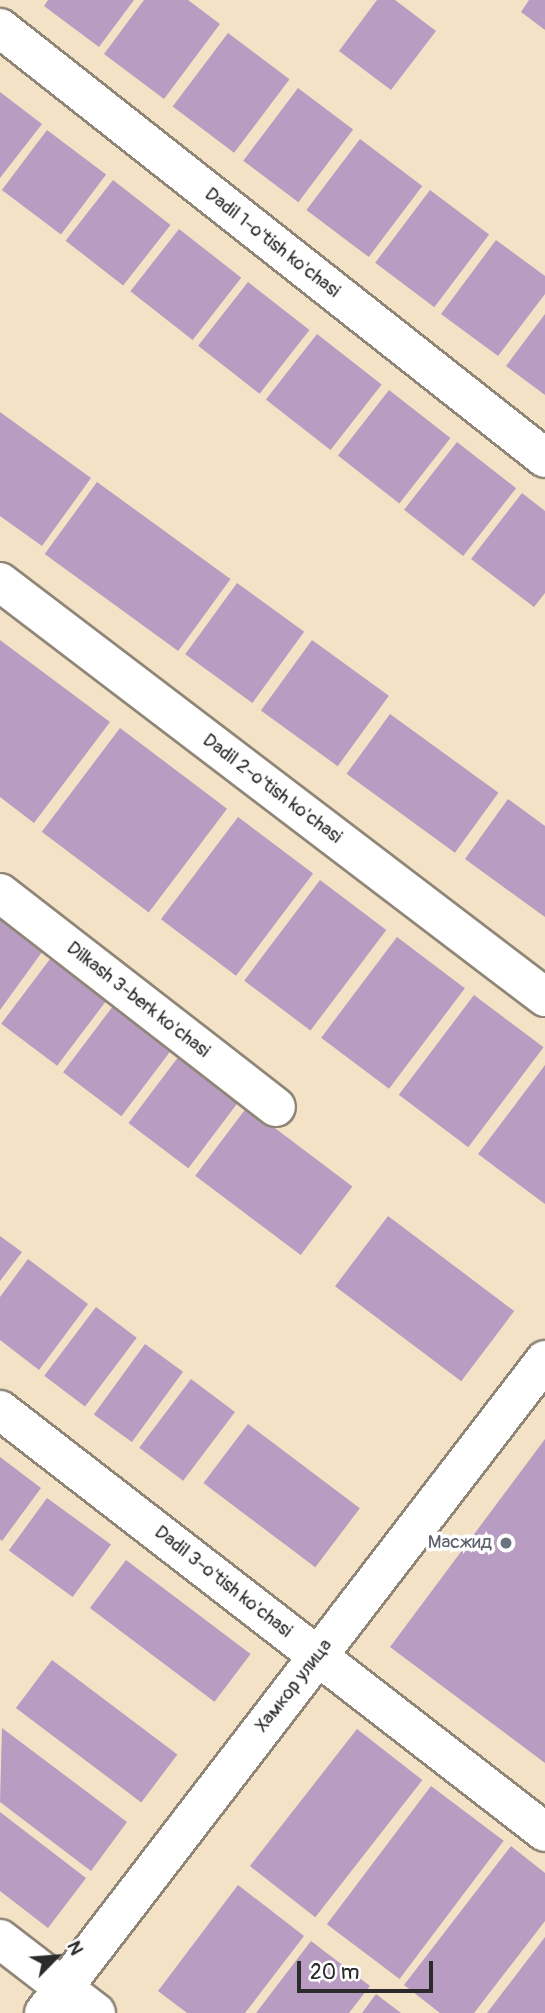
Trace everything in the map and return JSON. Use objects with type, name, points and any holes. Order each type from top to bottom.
[{"type":"street","name":"Dadil 1-o'tish ko'chasi","points":[[0,28],[545,458]]},
{"type":"street","name":"Dadil 2-o'tish ko'chasi","points":[[0,582],[545,997]]},
{"type":"street","name":"Dilkash 3-berk ko'chasi","points":[[0,892],[276,1107]]},
{"type":"street","name":"Хамкор улица","points":[[54,2000],[545,1360]]},
{"type":"street","name":"Dadil 3-o'tish ko'chasi","points":[[0,1410],[545,1832]]},
{"type":"street","points":[[0,1939],[54,2000],[96,2013]]},
{"type":"building","points":[[48,0],[134,0],[99,47],[44,6]]},
{"type":"building","points":[[144,0],[188,0],[220,24],[164,99],[104,54]]},
{"type":"building","points":[[377,0],[395,0],[436,31],[391,90],[339,51]]},
{"type":"building","points":[[529,0],[545,0],[545,30],[521,12]]},
{"type":"building","points":[[228,33],[289,79],[234,153],[173,106]]},
{"type":"building","points":[[298,88],[353,130],[298,202],[243,161]]},
{"type":"building","points":[[0,92],[42,124],[0,178]]},
{"type":"building","points":[[47,130],[106,175],[61,234],[2,190]]},
{"type":"building","points":[[360,139],[422,186],[369,257],[306,210]]},
{"type":"building","points":[[113,180],[171,225],[123,286],[66,241]]},
{"type":"building","points":[[430,190],[489,235],[434,307],[375,263]]},
{"type":"building","points":[[179,229],[241,278],[193,340],[130,291]]},
{"type":"building","points":[[496,240],[545,276],[545,294],[498,356],[441,314]]},
{"type":"building","points":[[248,282],[309,330],[260,394],[198,346]]},
{"type":"building","points":[[545,314],[545,395],[506,366]]},
{"type":"building","points":[[317,334],[382,384],[331,450],[266,399]]},
{"type":"building","points":[[389,390],[450,438],[399,503],[338,455]]},
{"type":"building","points":[[0,412],[91,478],[42,546],[0,516]]},
{"type":"building","points":[[457,442],[516,488],[463,556],[404,510]]},
{"type":"building","points":[[97,482],[230,579],[178,651],[45,554]]},
{"type":"building","points":[[522,493],[545,511],[545,593],[534,607],[471,559]]},
{"type":"building","points":[[237,583],[304,632],[252,703],[185,654]]},
{"type":"building","points":[[0,640],[110,722],[34,823],[0,797]]},
{"type":"building","points":[[312,640],[389,696],[338,766],[261,710]]},
{"type":"building","points":[[390,714],[498,793],[455,853],[347,774]]},
{"type":"building","points":[[120,728],[227,809],[149,912],[42,832]]},
{"type":"building","points":[[508,799],[545,826],[545,917],[465,859]]},
{"type":"building","points":[[238,817],[313,874],[236,976],[161,919]]},
{"type":"building","points":[[320,880],[386,930],[310,1031],[244,981]]},
{"type":"building","points":[[0,920],[42,952],[0,1010]]},
{"type":"building","points":[[397,937],[465,988],[389,1089],[321,1038]]},
{"type":"building","points":[[50,959],[106,1001],[57,1066],[1,1024]]},
{"type":"building","points":[[474,995],[543,1047],[468,1147],[399,1095]]},
{"type":"building","points":[[113,1006],[171,1050],[121,1116],[63,1072]]},
{"type":"building","points":[[179,1056],[239,1101],[188,1168],[128,1123]]},
{"type":"building","points":[[545,1065],[545,1204],[478,1154]]},
{"type":"building","points":[[247,1107],[352,1186],[301,1255],[195,1176]]},
{"type":"building","points":[[388,1216],[514,1311],[461,1381],[335,1286]]},
{"type":"building","points":[[0,1236],[22,1252],[0,1281]]},
{"type":"building","points":[[28,1259],[88,1304],[39,1370],[0,1340],[0,1297]]},
{"type":"building","points":[[96,1307],[137,1338],[85,1406],[44,1376]]},
{"type":"building","points":[[145,1344],[183,1372],[132,1442],[94,1414]]},
{"type":"building","points":[[191,1379],[235,1412],[183,1481],[139,1448]]},
{"type":"building","points":[[248,1424],[360,1508],[315,1567],[203,1483]]},
{"type":"building","name":"Масжид","points":[[545,1439],[545,1763],[390,1647]]},
{"type":"building","points":[[0,1457],[41,1488],[2,1541],[0,1539]]},
{"type":"building","points":[[47,1498],[111,1544],[73,1597],[9,1551]]},
{"type":"building","points":[[126,1560],[251,1654],[214,1702],[90,1608]]},
{"type":"building","points":[[52,1660],[177,1754],[141,1802],[16,1708]]},
{"type":"building","points":[[2,1728],[127,1822],[91,1871],[0,1802]]},
{"type":"building","points":[[357,1729],[422,1780],[315,1917],[250,1866]]},
{"type":"building","points":[[431,1786],[504,1841],[400,1979],[327,1924]]},
{"type":"building","points":[[0,1812],[86,1878],[48,1928],[0,1891]]},
{"type":"building","points":[[511,1846],[545,1873],[545,1921],[474,2013],[440,2013],[404,1985]]},
{"type":"building","points":[[238,1885],[304,1936],[245,2013],[187,2013],[158,1991]]},
{"type":"building","points":[[545,1937],[545,2013],[487,2013]]},
{"type":"building","points":[[311,1941],[370,1986],[349,2013],[256,2013]]},
{"type":"building","points":[[376,1994],[401,2013],[362,2013]]},
{"type":"place","name":"Масжид","points":[[506,1543]]}]
